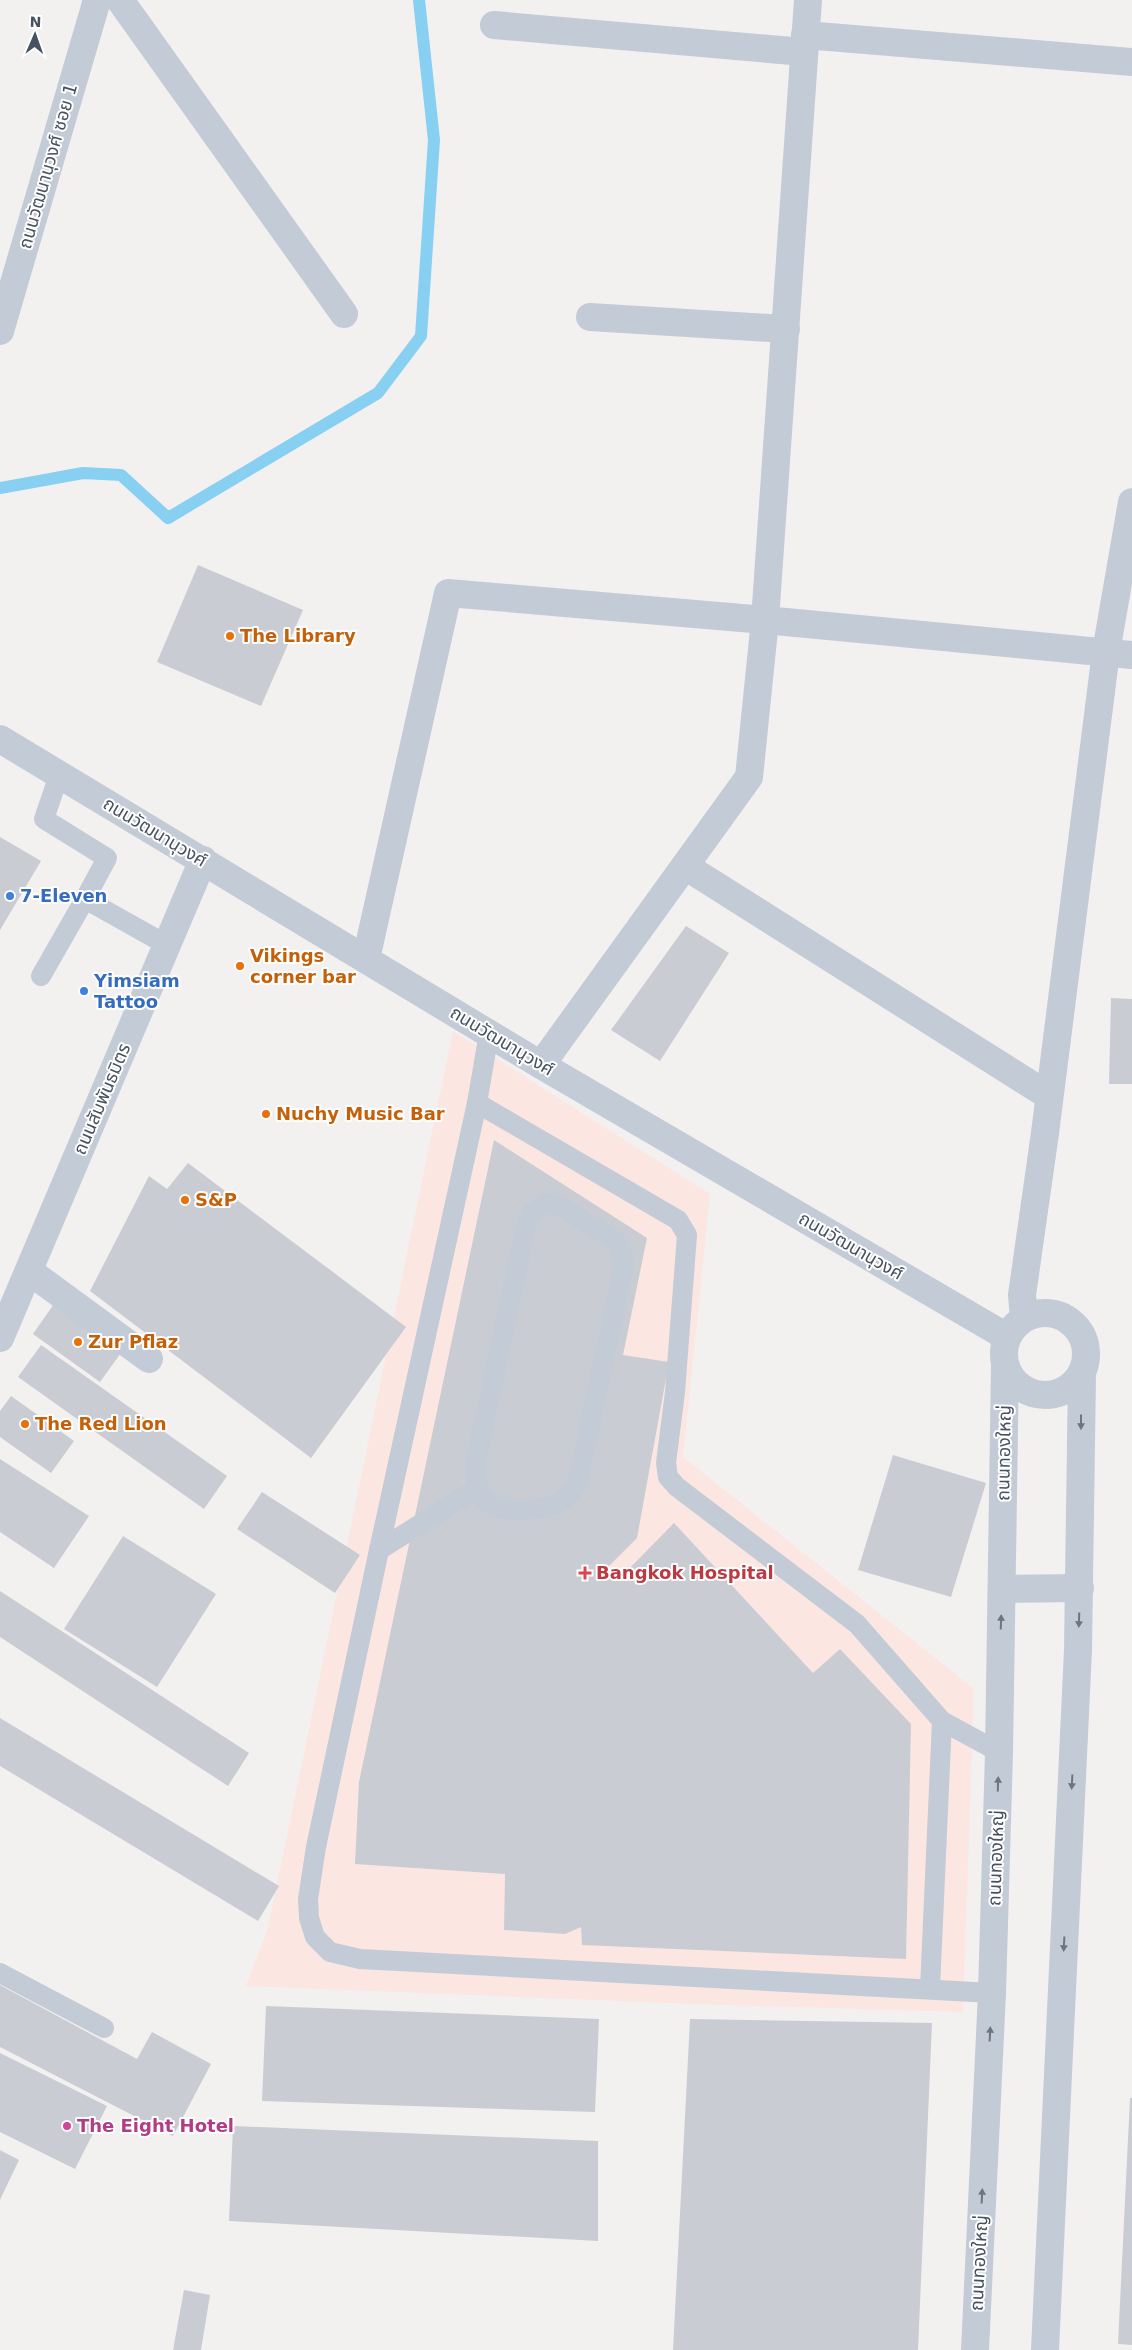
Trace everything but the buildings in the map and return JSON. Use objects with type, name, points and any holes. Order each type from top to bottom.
[{"type":"street","name":"ถนนวัฒนานุวงศ์ ซอย 1","points":[[0,331],[97,0]]},
{"type":"street","points":[[120,0],[344,314]]},
{"type":"street","points":[[542,1065],[749,777],[765,620],[808,0]]},
{"type":"street","points":[[494,25],[1132,62]]},
{"type":"street","points":[[590,317],[786,329]]},
{"type":"street","points":[[1082,1374],[1066,1390],[1045,1395],[1035,1394],[1016,1384],[1009,1376],[1004,1356],[1015,1328],[1022,1295],[1049,1096],[1119,653],[1132,502]]},
{"type":"street","points":[[366,959],[448,593],[1119,653]]},
{"type":"street","name":"ถนนวัฒนานุวงศ์","points":[[0,739],[542,1065],[1015,1328]]},
{"type":"street","name":"ถนนสัมพันธมิตร","points":[[0,1338],[203,860]]},
{"type":"street","points":[[685,866],[1049,1096]]},
{"type":"street","points":[[29,1272],[149,1359]]},
{"type":"street","points":[[1015,1328],[1047,1312],[1069,1320],[1078,1328],[1087,1350],[1082,1374],[1080,1588],[1045,2350]]},
{"type":"street","name":"ถนนทองใหญ่","points":[[975,2350],[992,1993],[999,1752],[1005,1366]]},
{"type":"street","points":[[1002,1589],[1080,1588]]},
{"type":"lane","points":[[41,976],[108,858],[44,819],[59,775]]},
{"type":"lane","points":[[85,899],[167,945]]},
{"type":"lane","points":[[489,1032],[477,1103],[378,1550],[316,1847],[308,1899],[315,1937],[330,1952],[360,1959],[930,1988],[992,1993]]},
{"type":"lane","points":[[477,1103],[678,1220],[687,1235],[675,1392],[666,1463],[668,1477],[677,1487],[856,1624],[942,1721],[999,1752]]},
{"type":"lane","points":[[546,1203],[561,1207],[615,1240],[623,1256],[624,1269],[578,1480],[568,1496],[553,1504],[534,1509],[504,1510],[492,1506],[482,1497],[478,1488],[475,1465],[525,1230],[531,1214],[546,1203]]},
{"type":"lane","points":[[378,1550],[478,1488]]},
{"type":"lane","points":[[930,1988],[942,1721]]},
{"type":"lane","points":[[0,1973],[104,2028]]},
{"type":"shaded area","name":"Bangkok Hospital","points":[[453,1031],[710,1194],[683,1457],[974,1689],[963,2012],[697,2004],[246,1986],[268,1928]]},
{"type":"waterway","points":[[0,488],[83,473],[121,475],[168,518],[378,393],[421,336],[434,140],[419,0]]},
{"type":"place","name":"The Library","points":[[230,636]]},
{"type":"place","name":"7-Eleven","points":[[10,896]]},
{"type":"place","name":"Vikings corner bar","points":[[240,966]]},
{"type":"place","name":"Yimsiam Tattoo","points":[[84,991]]},
{"type":"place","name":"Nuchy Music Bar","points":[[266,1114]]},
{"type":"place","name":"S&P","points":[[185,1200]]},
{"type":"place","name":"Zur Pflaz","points":[[78,1342]]},
{"type":"place","name":"The Red Lion","points":[[25,1424]]},
{"type":"place","name":"Bangkok Hospital","points":[[585,1573]]},
{"type":"place","name":"The Eight Hotel","points":[[67,2126]]}]
